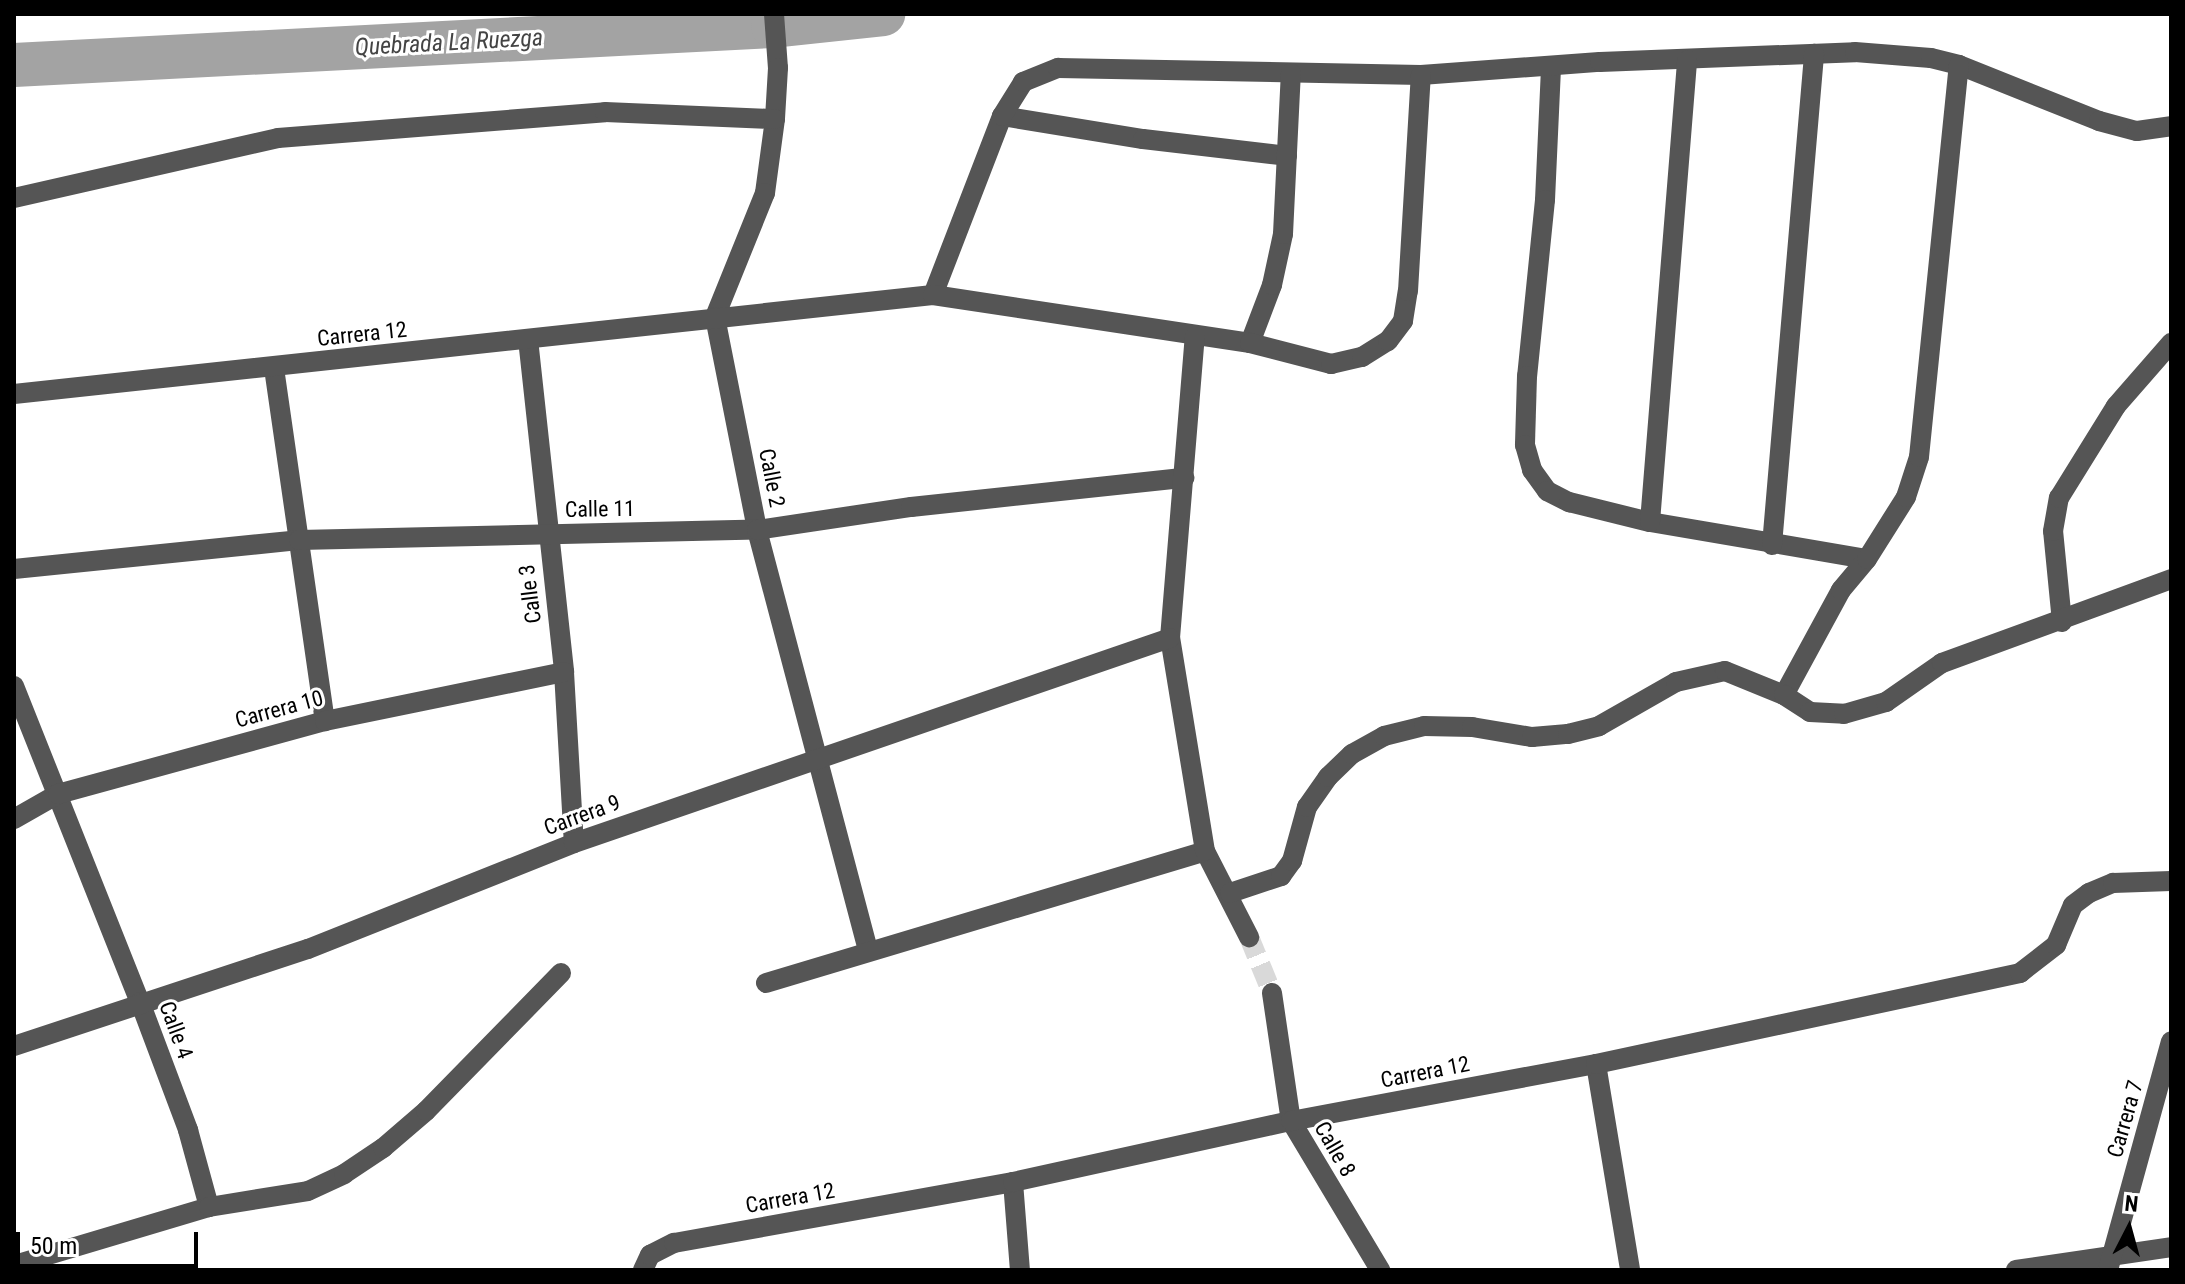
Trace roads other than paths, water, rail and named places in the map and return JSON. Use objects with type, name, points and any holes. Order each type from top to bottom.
[{"type":"street","points":[[715,317],[765,193],[778,68],[774,14]]},
{"type":"street","points":[[933,295],[1002,116],[1023,82],[1058,68],[1220,68],[1291,73],[1421,75],[1551,68],[1600,62],[1855,52],[1931,58],[1959,65],[2099,121],[2137,131],[2171,126]]},
{"type":"street","points":[[1772,545],[1814,54]]},
{"type":"street","points":[[1650,522],[1687,60]]},
{"type":"street","points":[[1784,695],[1841,590],[1867,559],[1906,497],[1919,457],[1959,65]]},
{"type":"street","points":[[1551,68],[1545,200],[1527,376],[1525,445],[1532,470],[1547,491],[1569,502],[1650,522],[1867,559]]},
{"type":"street","points":[[1250,343],[1272,285],[1283,234],[1291,73]]},
{"type":"street","name":"Carrera 12","points":[[14,394],[933,295],[1250,343],[1331,364],[1362,357],[1388,341],[1403,321],[1408,291],[1421,75]]},
{"type":"street","points":[[15,197],[278,138],[605,112],[775,119]]},
{"type":"street","points":[[1002,116],[1143,139],[1287,156]]},
{"type":"street","name":"Calle 2","points":[[715,317],[757,530],[868,950]]},
{"type":"street","points":[[1195,337],[1170,638],[1205,851],[1230,893],[1249,937]]},
{"type":"street","name":"Calle 3","points":[[528,339],[564,672],[574,843]]},
{"type":"street","points":[[2062,622],[2053,531],[2059,498],[2116,406],[2171,343]]},
{"type":"street","points":[[274,368],[325,721]]},
{"type":"street","name":"Calle 11","points":[[14,569],[299,540],[757,530],[911,507],[1184,478]]},
{"type":"street","points":[[1230,893],[1281,876],[1292,861],[1307,807],[1328,777],[1352,754],[1384,736],[1424,726],[1472,727],[1532,737],[1568,734],[1599,726],[1676,682],[1725,671],[1784,695],[1810,712],[1844,714],[1886,702],[1942,663],[2062,622],[2171,579]]},
{"type":"street","name":"Carrera 9","points":[[14,1046],[308,949],[574,843],[1170,638]]},
{"type":"street","name":"Carrera 10","points":[[14,819],[58,794],[325,721],[564,672]]},
{"type":"street","name":"Calle 4","points":[[14,686],[188,1130],[209,1207]]},
{"type":"street","points":[[766,983],[1205,851]]},
{"type":"street","name":"Carrera 12","points":[[646,1262],[674,1243],[1013,1182],[1291,1121],[1596,1064],[2020,973],[2056,945],[2073,905],[2089,893],[2113,883],[2171,881]]},
{"type":"street","points":[[14,1265],[209,1207],[308,1191],[344,1174],[383,1148],[426,1111],[561,973]]},
{"type":"street","name":"Calle 8","points":[[1272,993],[1291,1121],[1380,1270]]},
{"type":"street","name":"Carrera 7","points":[[2110,1262],[2171,1042]]},
{"type":"street","points":[[1596,1064],[1630,1270]]},
{"type":"street","points":[[1013,1182],[1020,1270]]},
{"type":"street","points":[[2016,1270],[2110,1262],[2171,1247]]},
{"type":"waterway","name":"Quebrada La Ruezga","points":[[14,65],[773,26],[883,14]]},
{"type":"tunnel","points":[[1249,937],[1272,993]]}]
